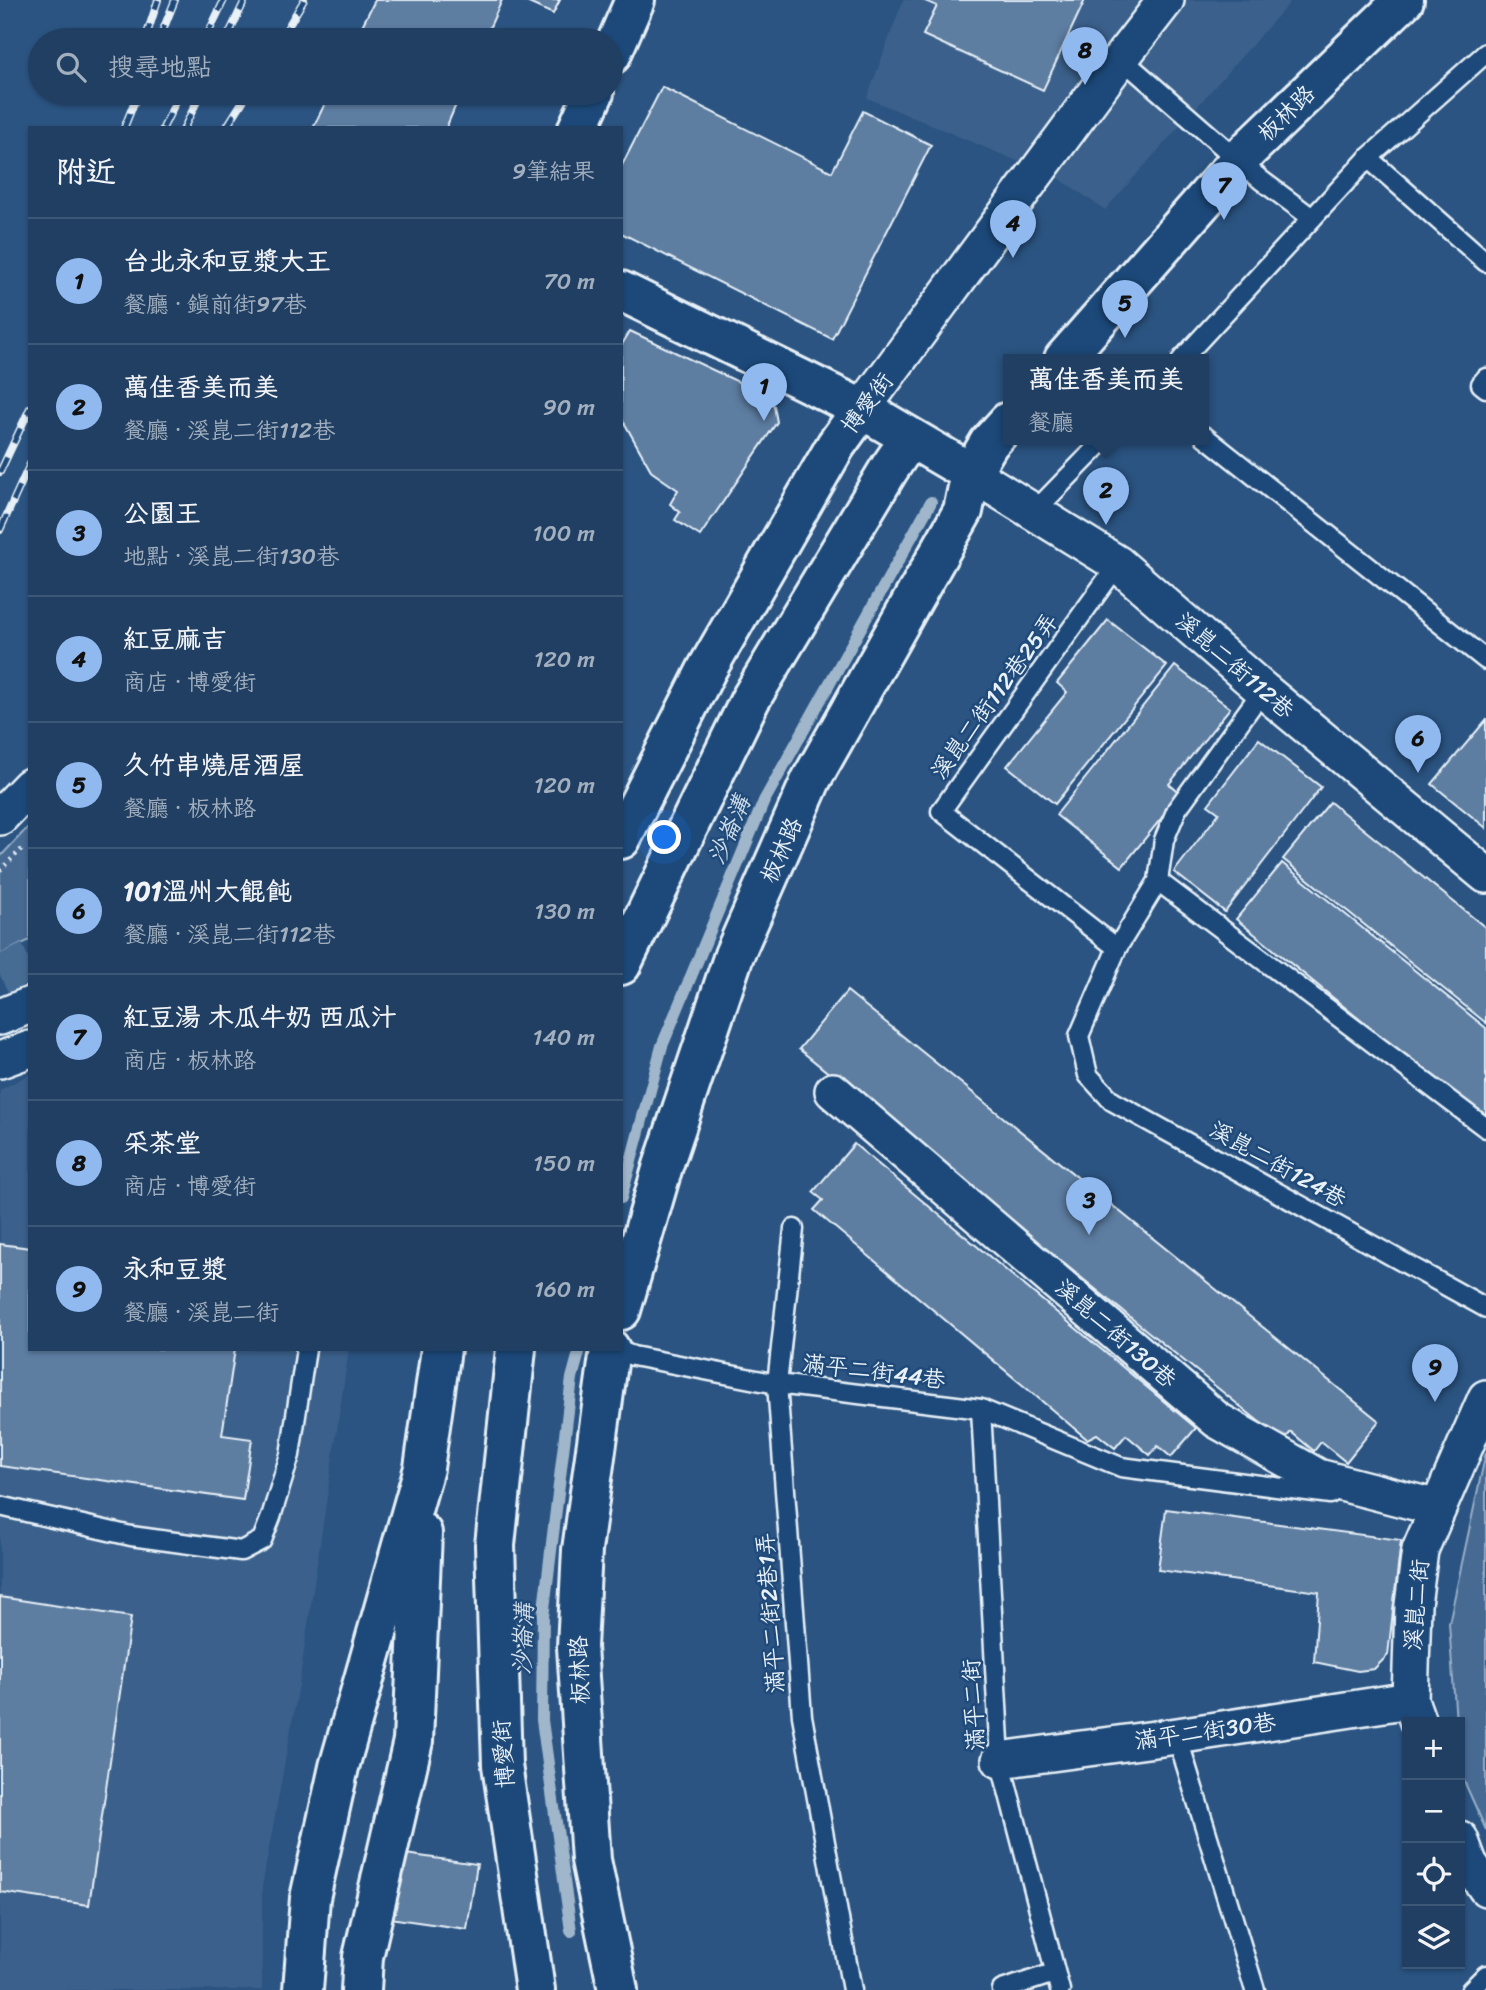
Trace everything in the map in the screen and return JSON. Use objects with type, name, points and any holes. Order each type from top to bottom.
[{"type":"street","points":[[623,28],[635,0]]},
{"type":"street","name":"博愛街","points":[[623,835],[707,669],[836,445],[1166,0]]},
{"type":"street","name":"板林路","points":[[1068,354],[1239,161],[1404,0]]},
{"type":"street","points":[[579,126],[589,105]]},
{"type":"street","points":[[623,292],[862,409],[971,473]]},
{"type":"street","name":"板林路","points":[[623,1303],[663,1166],[734,955],[811,780],[964,511],[971,473],[989,443],[1003,428]]},
{"type":"street","points":[[623,961],[750,700],[910,438]]},
{"type":"street","name":"溪崑二街112巷","points":[[971,473],[1118,564],[1263,690],[1486,875]]},
{"type":"street","points":[[0,817],[28,788]]},
{"type":"street","points":[[0,1017],[28,1006]]},
{"type":"street","points":[[0,1060],[28,1050]]},
{"type":"street","name":"溪崑二街130巷","points":[[833,1091],[1217,1420],[1318,1477],[1438,1508]]},
{"type":"street","points":[[360,1990],[363,1957],[413,1741],[424,1468],[441,1351]]},
{"type":"street","name":"博愛街","points":[[516,1351],[495,1545],[502,1765],[535,1990]]},
{"type":"street","name":"板林路","points":[[612,1351],[582,1550],[577,1647],[592,1860],[618,1990]]},
{"type":"street","name":"溪崑二街","points":[[1414,1711],[1413,1605],[1420,1550],[1486,1398]]},
{"type":"street","points":[[303,1990],[310,1898],[339,1767],[424,1468]]},
{"type":"street","name":"滿平二街30巷","points":[[1000,1760],[1177,1736],[1414,1711]]},
{"type":"street","points":[[1462,1843],[1469,1863],[1486,1888]]},
{"type":"lane","points":[[1187,354],[1368,158],[1486,53]]},
{"type":"lane","points":[[1121,58],[1261,180],[1312,218]]},
{"type":"lane","points":[[1368,158],[1486,262]]},
{"type":"lane","points":[[1486,378],[1481,384],[1486,388]]},
{"type":"lane","points":[[1209,440],[1486,660]]},
{"type":"lane","points":[[1034,512],[1099,445]]},
{"type":"lane","name":"溪崑二街112巷25弄","points":[[1117,948],[941,811],[1118,564]]},
{"type":"lane","points":[[1117,948],[1158,881],[1164,839],[1177,809],[1263,690]]},
{"type":"lane","points":[[1158,881],[1486,1128]]},
{"type":"lane","name":"溪崑二街124巷","points":[[1117,948],[1080,1036],[1088,1075],[1112,1101],[1486,1308]]},
{"type":"lane","name":"滿平二街2巷1弄","points":[[794,1229],[777,1384],[802,1716],[852,1990]]},
{"type":"lane","points":[[0,1506],[131,1536],[241,1551],[262,1540],[271,1517],[290,1455],[306,1351]]},
{"type":"lane","name":"滿平二街44巷","points":[[618,1351],[777,1384],[981,1409],[1121,1467],[1438,1508]]},
{"type":"lane","name":"滿平二街","points":[[981,1409],[1000,1760],[1057,1981]]},
{"type":"lane","points":[[1177,1736],[1255,1990]]},
{"type":"lane","points":[[1471,1990],[1486,1975]]},
{"type":"lane","points":[[1002,1990],[1057,1981]]},
{"type":"path","points":[[0,870],[28,845]]},
{"type":"shaded area","points":[[903,0],[1292,0],[1105,210],[1060,179],[867,98]]},
{"type":"shaded area","points":[[28,827],[28,941],[0,955],[0,857]]},
{"type":"shaded area","points":[[28,1075],[28,1351],[349,1351],[299,1685],[262,1887],[262,1990],[0,1990],[0,1090]]},
{"type":"shaded area","points":[[1486,1452],[1486,1830],[1465,1783],[1465,1717],[1456,1717],[1449,1623]]},
{"type":"building","points":[[375,0],[502,0],[489,28],[361,28]]},
{"type":"building","points":[[522,0],[560,0],[553,14]]},
{"type":"building","points":[[923,0],[1085,0],[1043,90],[923,35],[937,6]]},
{"type":"building","points":[[662,87],[832,172],[863,111],[931,145],[832,339],[623,234],[623,163]]},
{"type":"building","points":[[324,105],[456,105],[447,126],[314,126]]},
{"type":"building","points":[[630,331],[762,393],[774,406],[777,422],[700,536],[675,520],[680,512],[670,504],[678,490],[652,472],[623,421],[623,343]]},
{"type":"building","points":[[1108,620],[1167,666],[1055,804],[1007,766],[1067,692],[1057,683]]},
{"type":"building","points":[[1175,666],[1230,708],[1169,784],[1181,794],[1122,867],[1056,815]]},
{"type":"building","points":[[1486,720],[1486,828],[1432,784]]},
{"type":"building","points":[[1259,739],[1321,787],[1225,912],[1174,872],[1219,813],[1208,805]]},
{"type":"building","points":[[1330,802],[1486,928],[1486,1023],[1283,859]]},
{"type":"building","points":[[1282,863],[1486,1028],[1486,1122],[1236,919]]},
{"type":"building","points":[[847,991],[1379,1421],[1346,1462],[1321,1442],[1314,1451],[1291,1432],[1283,1441],[799,1049]]},
{"type":"building","points":[[854,1144],[1196,1428],[1171,1457],[1158,1446],[1150,1455],[1126,1435],[1115,1448],[1097,1434],[1087,1439],[814,1210],[823,1200],[813,1192]]},
{"type":"building","points":[[0,1244],[28,1248],[28,1351],[235,1351],[222,1435],[252,1439],[243,1500],[0,1466]]},
{"type":"building","points":[[1166,1509],[1401,1540],[1388,1655],[1374,1669],[1358,1671],[1314,1662],[1319,1592],[1158,1570]]},
{"type":"building","points":[[0,1597],[131,1617],[89,1905],[0,1892]]},
{"type":"building","points":[[398,1853],[477,1864],[467,1929],[389,1918]]},
{"type":"waterway","name":"沙崙溝","points":[[623,1191],[662,1046],[764,801],[931,502]]},
{"type":"waterway","name":"沙崙溝","points":[[571,1931],[542,1720],[543,1617],[572,1378],[579,1351]]},
{"type":"tunnel","points":[[0,975],[28,962]]},
{"type":"railway","points":[[149,28],[158,0]]},
{"type":"railway","points":[[164,28],[175,0]]},
{"type":"railway","points":[[211,28],[224,0]]},
{"type":"railway","points":[[232,28],[245,0]]},
{"type":"railway","points":[[287,28],[304,0]]},
{"type":"railway","points":[[125,126],[133,105]]},
{"type":"railway","points":[[164,126],[174,105]]},
{"type":"railway","points":[[185,126],[195,105]]},
{"type":"railway","points":[[227,126],[240,105]]},
{"type":"railway","points":[[0,472],[28,412]]},
{"type":"railway","points":[[0,530],[28,468]]},
{"type":"place","name":"采茶堂","points":[[1085,85]]},
{"type":"place","name":"紅豆湯 木瓜牛奶 西瓜汁","points":[[1224,220]]},
{"type":"place","name":"紅豆麻吉","points":[[1013,258]]},
{"type":"place","name":"久竹串燒居酒屋","points":[[1125,338]]},
{"type":"place","name":"台北永和豆漿大王","points":[[764,421]]},
{"type":"place","name":"萬佳香美而美","points":[[1106,525]]},
{"type":"place","name":"101溫州大餛飩","points":[[1418,773]]},
{"type":"place","name":"公園王","points":[[1089,1235]]},
{"type":"place","name":"永和豆漿","points":[[1435,1402]]}]
